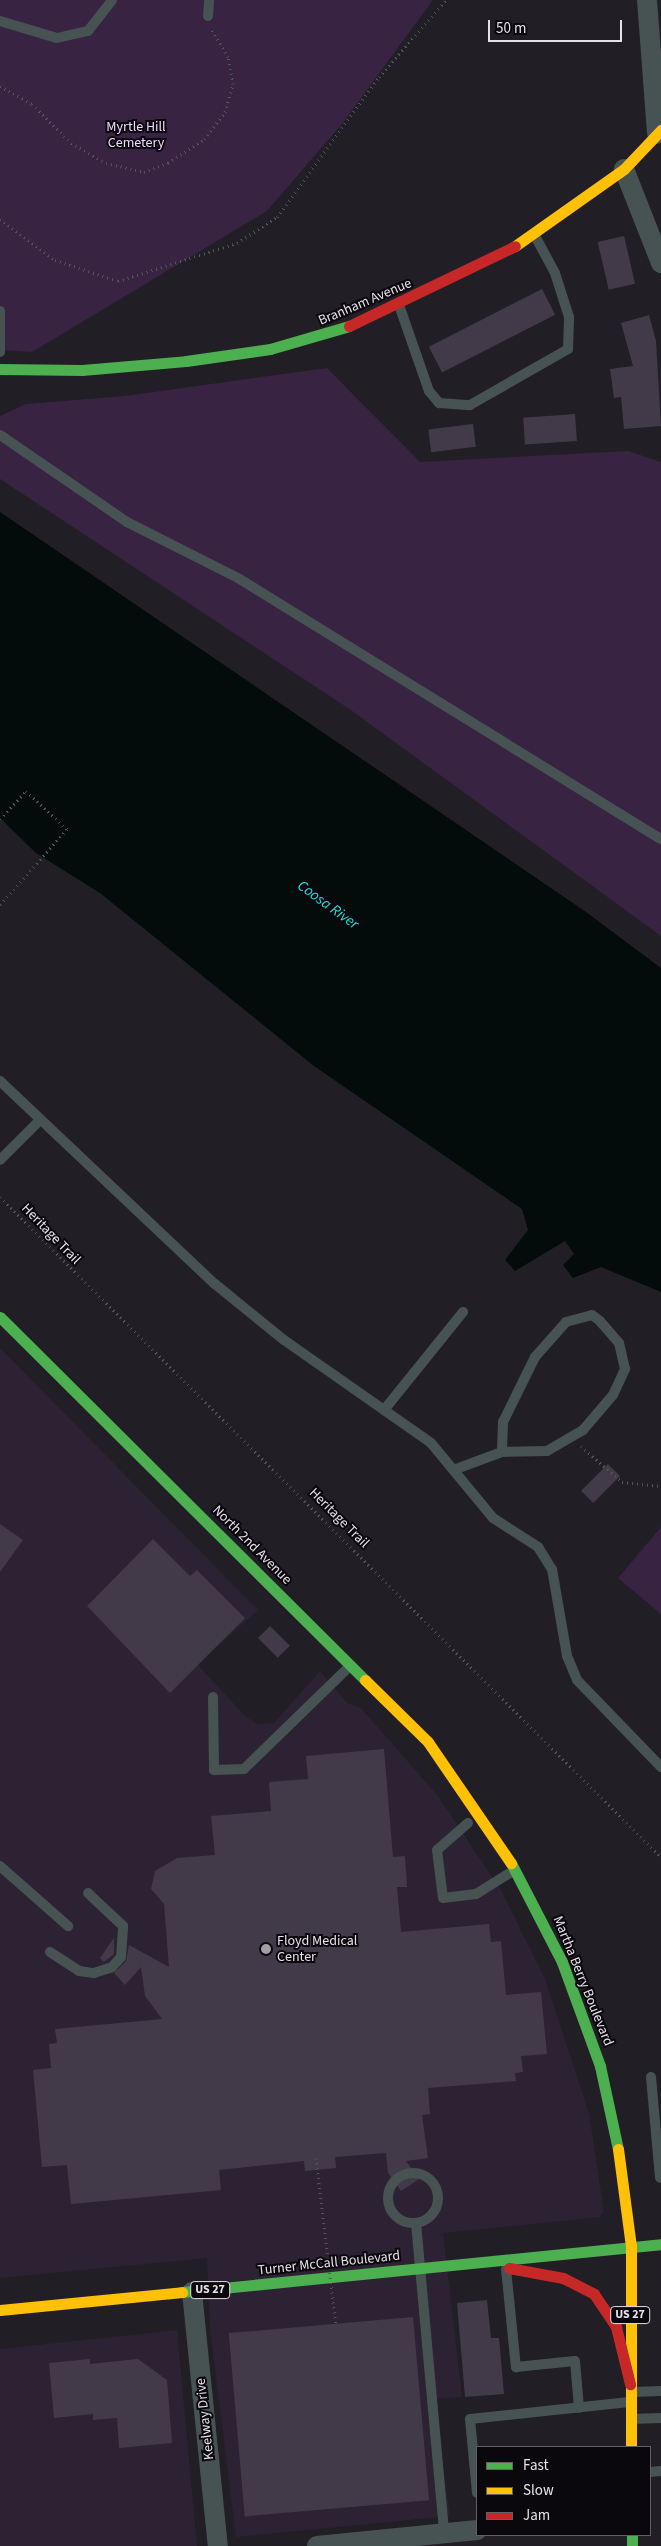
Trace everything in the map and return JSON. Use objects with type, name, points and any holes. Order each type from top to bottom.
[{"type":"main road","name":"Branham Avenue","points":[[0,369],[82,370],[270,349],[318,338],[399,305],[534,233],[624,169],[659,132]]},
{"type":"main road","name":"North 2nd Avenue","points":[[0,1316],[428,1742],[470,1806]]},
{"type":"main road","name":"Martha Berry Boulevard","points":[[470,1806],[515,1870],[562,1962],[600,2066],[616,2132],[631,2246]]},
{"type":"main road","name":"Turner McCall Boulevard","points":[[0,2310],[661,2244]]},
{"type":"main road","name":"US 27","points":[[631,2246],[631,2446]]},
{"type":"main road","name":"US 27","points":[[481,2263],[562,2278],[594,2294],[616,2327],[630,2393]]},
{"type":"street","points":[[647,0],[659,132]]},
{"type":"street","points":[[624,169],[661,263]]},
{"type":"street","name":"Keelway Drive","points":[[192,2292],[218,2546]]},
{"type":"street","points":[[317,2546],[476,2530]]},
{"type":"lane","points":[[0,21],[58,38],[88,31],[112,0]]},
{"type":"lane","points":[[208,16],[209,0]]},
{"type":"lane","points":[[399,305],[429,391],[439,403],[470,405],[568,349],[569,317],[555,273],[534,233]]},
{"type":"lane","points":[[0,311],[0,352]]},
{"type":"lane","points":[[0,435],[127,522],[238,578],[661,839]]},
{"type":"lane","points":[[0,1081],[215,1284],[284,1340],[431,1443],[456,1469],[480,1505],[538,1547],[548,1560],[577,1680],[661,1767]]},
{"type":"lane","points":[[0,1160],[40,1120]]},
{"type":"lane","points":[[384,1410],[463,1312]]},
{"type":"lane","points":[[456,1469],[502,1452],[535,1453],[573,1439],[613,1395],[625,1369],[619,1343],[592,1315],[566,1322],[535,1357],[503,1422],[502,1452]]},
{"type":"lane","points":[[213,1697],[214,1770],[244,1769],[351,1665]]},
{"type":"lane","points":[[468,1823],[437,1850],[443,1898],[476,1894],[515,1870]]},
{"type":"lane","points":[[0,1866],[68,1926]]},
{"type":"lane","points":[[50,1952],[79,1971],[94,1973],[112,1967],[121,1957],[123,1926],[88,1893]]},
{"type":"lane","points":[[651,2077],[657,2102],[660,2178]]},
{"type":"lane","points":[[410,2174],[430,2180],[438,2198],[432,2214],[416,2223],[398,2218],[388,2200],[396,2181],[410,2174]]},
{"type":"lane","points":[[416,2223],[444,2534]]},
{"type":"lane","points":[[506,2268],[516,2367],[575,2361],[579,2408]]},
{"type":"lane","points":[[476,2482],[470,2419],[579,2408],[630,2393],[661,2391]]},
{"type":"lane","points":[[630,2419],[661,2418]]},
{"type":"path","points":[[0,219],[55,260],[118,280],[237,243],[277,217],[379,77],[446,0]]},
{"type":"path","points":[[0,86],[32,104],[71,143],[106,163],[144,172],[160,166],[204,139],[225,112],[232,75],[228,57],[208,16]]},
{"type":"path","points":[[0,819],[26,791],[68,829],[0,905]]},
{"type":"path","name":"Heritage Trail","points":[[0,1197],[661,1857]]},
{"type":"path","points":[[573,1439],[622,1482],[661,1486]]},
{"type":"path","points":[[316,2158],[336,2326]]},
{"type":"shaded area","name":"Floyd Medical Center","points":[[0,1348],[258,1610],[197,1664],[246,1717],[258,1724],[274,1723],[320,1671],[347,1703],[361,1708],[438,1796],[502,1892],[544,1977],[589,2113],[604,2212],[600,2217],[443,2233],[462,2397],[433,2399],[450,2516],[236,2537],[210,2328],[207,2258],[0,2278]]},
{"type":"shaded area","points":[[177,2330],[197,2546],[0,2546],[0,2349]]},
{"type":"green space","name":"Myrtle Hill Cemetery","points":[[0,0],[433,0],[342,124],[267,211],[32,352],[0,350]]},
{"type":"green space","points":[[327,368],[420,462],[628,451],[661,462],[661,936],[348,708],[0,479],[0,416],[26,404],[125,396]]},
{"type":"green space","points":[[661,1527],[661,1614],[618,1578]]},
{"type":"water","name":"Coosa River","points":[[0,512],[586,912],[661,968],[661,1292],[601,1267],[573,1278],[563,1265],[574,1254],[565,1241],[515,1271],[505,1260],[528,1230],[522,1209],[314,1066],[100,893],[36,853],[0,818]]},
{"type":"building","points":[[624,236],[635,284],[609,290],[598,242]]},
{"type":"building","points":[[542,289],[555,315],[442,372],[429,347]]},
{"type":"building","points":[[649,315],[656,341],[661,426],[624,429],[621,397],[614,398],[610,369],[633,366],[621,323]]},
{"type":"building","points":[[575,414],[577,441],[525,445],[523,418]]},
{"type":"building","points":[[473,424],[476,447],[431,452],[428,429]]},
{"type":"building","points":[[608,1464],[620,1476],[593,1503],[581,1491]]},
{"type":"building","points":[[0,1524],[23,1540],[0,1572]]},
{"type":"building","points":[[153,1539],[190,1576],[197,1570],[245,1618],[170,1693],[87,1606]]},
{"type":"building","points":[[270,1626],[290,1646],[278,1658],[258,1638]]},
{"type":"building","name":"Floyd Medical Center","points":[[384,1749],[393,1857],[405,1856],[407,1887],[397,1887],[401,1932],[489,1924],[491,1942],[501,1941],[506,1995],[541,1992],[547,2054],[521,2056],[523,2072],[515,2073],[516,2081],[428,2088],[430,2114],[422,2115],[428,2158],[406,2161],[419,2179],[401,2191],[388,2173],[386,2153],[335,2157],[336,2168],[305,2171],[304,2161],[219,2170],[221,2190],[71,2204],[67,2165],[42,2167],[33,2070],[51,2068],[49,2044],[57,2043],[55,2029],[162,2019],[145,1996],[141,1967],[125,1985],[114,1973],[126,1961],[129,1945],[169,1967],[164,1904],[151,1889],[155,1871],[177,1858],[215,1855],[211,1816],[271,1811],[269,1782],[308,1779],[306,1756]]},
{"type":"building","points":[[114,1938],[114,1954],[104,1962],[100,1958]]},
{"type":"building","points":[[487,2300],[491,2338],[499,2338],[504,2394],[465,2397],[457,2303]]},
{"type":"building","points":[[413,2317],[429,2500],[245,2516],[229,2333]]},
{"type":"building","points":[[90,2359],[90,2364],[138,2359],[167,2380],[172,2443],[119,2448],[117,2418],[93,2420],[93,2414],[54,2418],[49,2363]]},
{"type":"traffic: fast","points":[[0,369],[82,370],[186,361],[270,349],[349,326]]},
{"type":"traffic: fast","points":[[0,1317],[365,1680]]},
{"type":"traffic: fast","points":[[511,1863],[562,1962],[600,2066],[618,2149]]},
{"type":"traffic: fast","points":[[182,2292],[661,2244]]},
{"type":"traffic: fast","points":[[632,2536],[632,2546]]},
{"type":"traffic: slow","points":[[515,246],[624,169],[661,130]]},
{"type":"traffic: slow","points":[[365,1680],[428,1742],[511,1863]]},
{"type":"traffic: slow","points":[[618,2149],[631,2246]]},
{"type":"traffic: slow","points":[[631,2246],[631,2446]]},
{"type":"traffic: slow","points":[[0,2310],[182,2292]]},
{"type":"traffic: jam","points":[[349,326],[515,246]]},
{"type":"traffic: jam","points":[[509,2268],[563,2278],[594,2294],[616,2327],[630,2384]]},
{"type":"place","name":"Floyd Medical Center","points":[[266,1949]]}]
